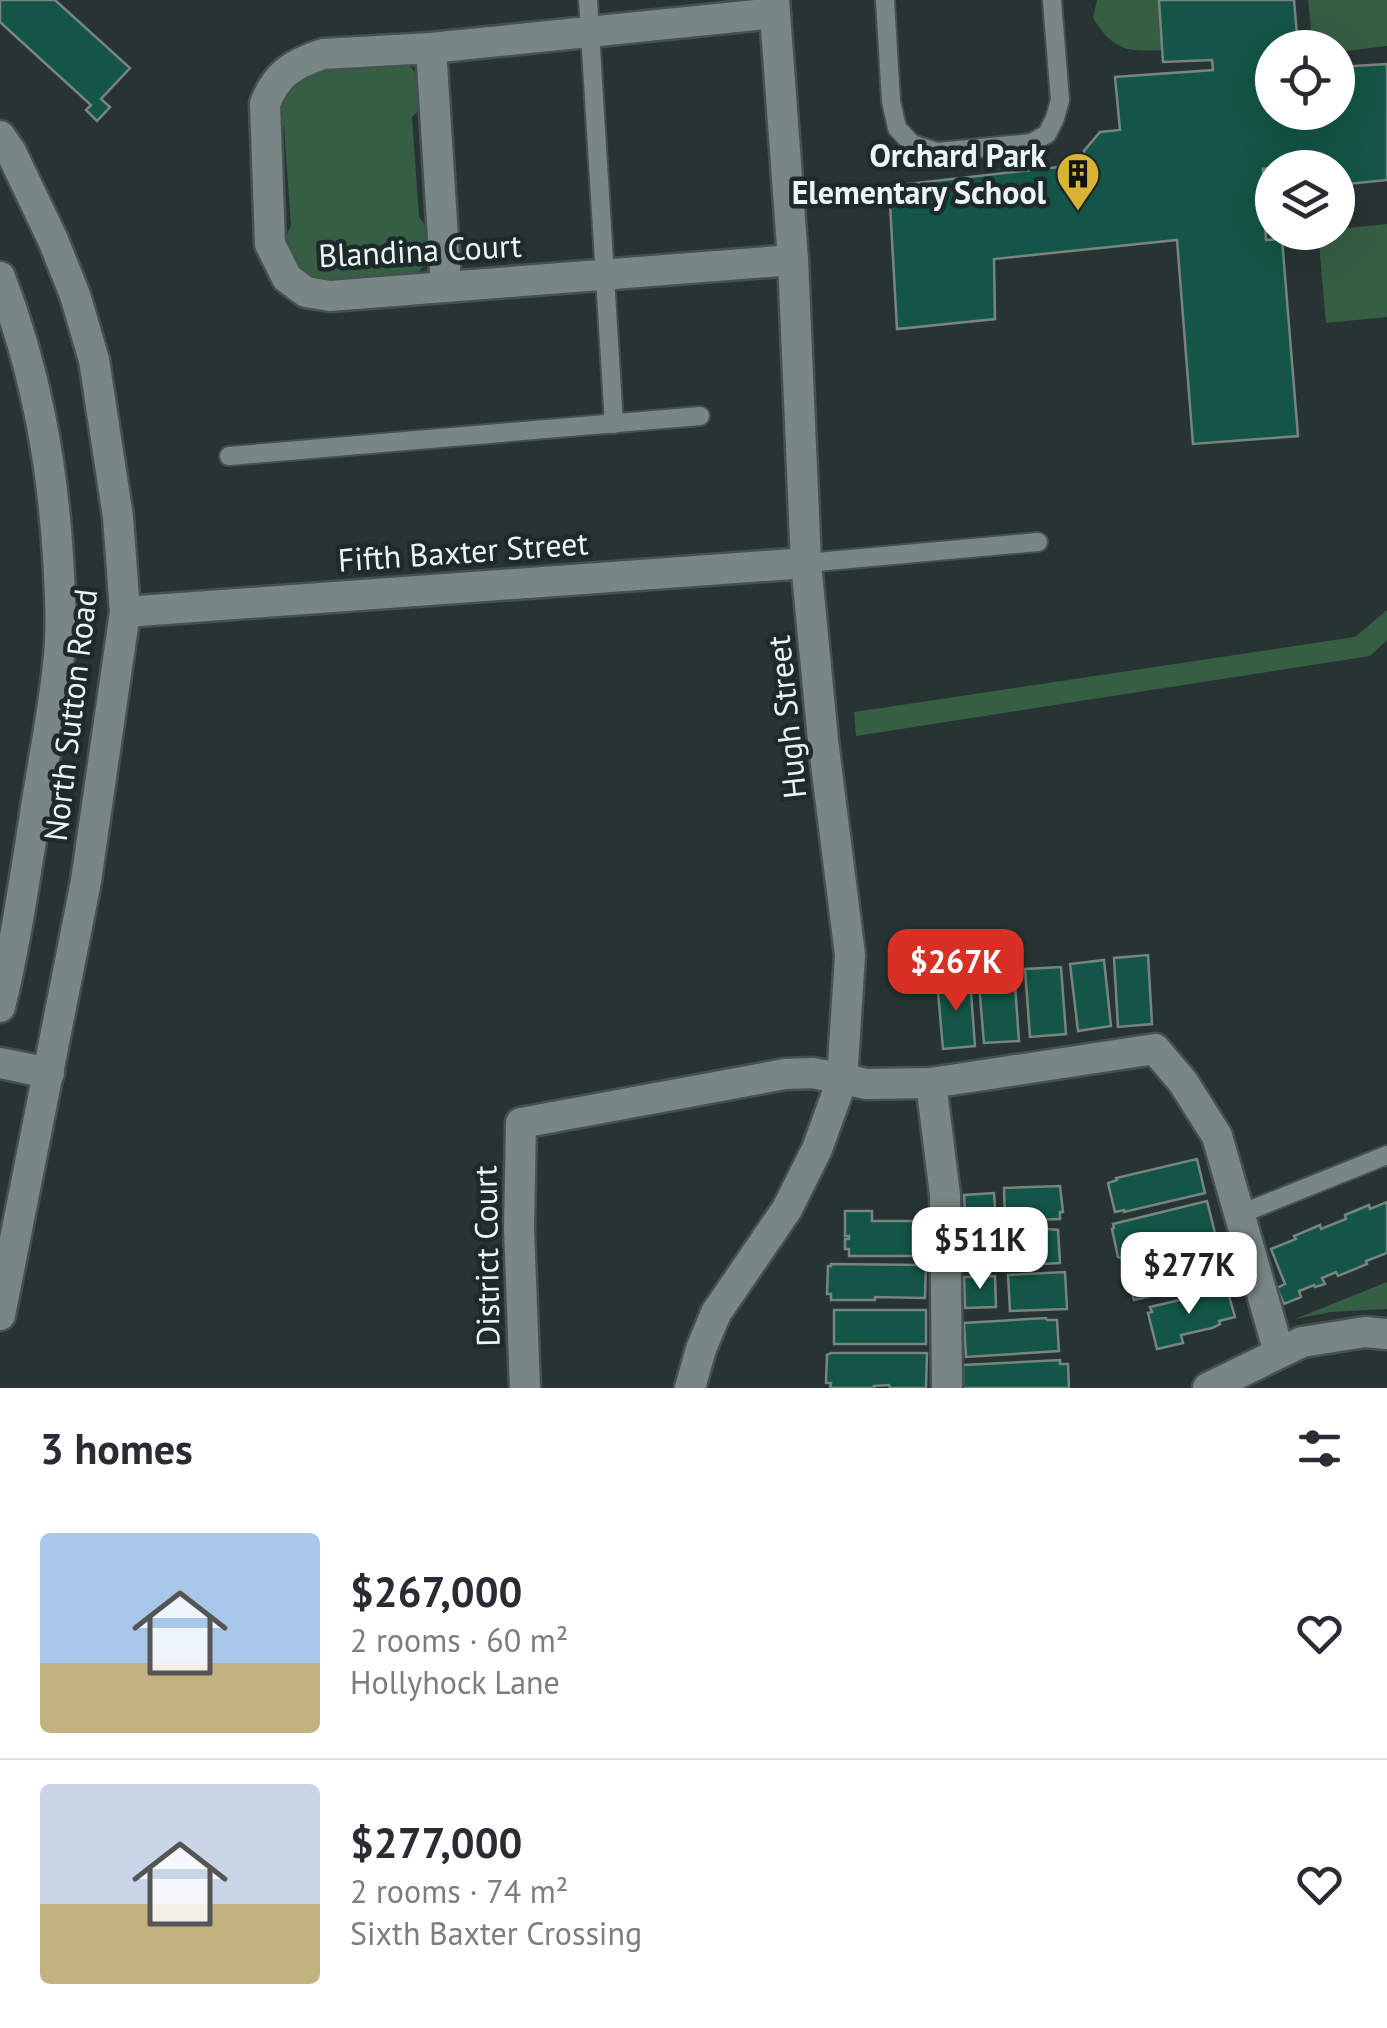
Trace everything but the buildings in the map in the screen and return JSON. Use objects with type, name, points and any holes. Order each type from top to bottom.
[{"type":"street","name":"Blandina Court","points":[[774,7],[589,32],[432,48],[323,54],[306,60],[272,84],[264,104],[270,244],[287,278],[306,292],[330,296],[793,260]]},
{"type":"street","name":"Hugh Street","points":[[690,1388],[716,1313],[788,1209],[818,1149],[842,1080],[850,955],[806,562],[793,260],[774,7]]},
{"type":"street","points":[[432,48],[446,286]]},
{"type":"street","name":"North Sutton Road","points":[[0,136],[53,240],[75,295],[94,360],[118,517],[125,612],[86,881],[0,1315]]},
{"type":"street","name":"North Sutton Road","points":[[0,277],[27,353],[48,450],[60,585],[60,653],[51,718],[0,1007]]},
{"type":"street","name":"Fifth Baxter Street","points":[[125,612],[806,562]]},
{"type":"street","points":[[842,1080],[867,1084],[931,1083],[1154,1049],[1183,1082],[1217,1136],[1280,1353]]},
{"type":"street","points":[[0,1063],[49,1073]]},
{"type":"street","name":"District Court","points":[[525,1388],[519,1228],[521,1123],[785,1074],[813,1073],[842,1080]]},
{"type":"street","points":[[931,1083],[945,1195],[947,1388]]},
{"type":"street","points":[[1208,1388],[1302,1342],[1365,1332],[1387,1334]]},
{"type":"lane","points":[[588,0],[614,424]]},
{"type":"lane","points":[[885,0],[896,128],[912,144],[936,152],[1032,143],[1047,134],[1060,100],[1052,0]]},
{"type":"lane","points":[[229,456],[700,416]]},
{"type":"lane","points":[[806,562],[1038,542]]},
{"type":"lane","points":[[1238,1216],[1387,1155]]},
{"type":"green space","points":[[1097,0],[1159,0],[1162,50],[1130,49],[1114,43],[1093,18]]},
{"type":"green space","points":[[1308,0],[1387,0],[1387,46],[1355,50],[1355,30],[1311,30]]},
{"type":"green space","points":[[407,63],[415,72],[419,110],[412,117],[419,217],[427,228],[428,260],[417,274],[372,281],[339,282],[310,276],[296,265],[284,240],[291,226],[284,127],[277,114],[283,91],[314,68]]},
{"type":"green space","points":[[1387,224],[1387,317],[1326,323],[1320,250],[1355,250],[1355,227]]},
{"type":"green space","points":[[1387,610],[1387,640],[1370,656],[856,736],[854,712],[1355,637]]},
{"type":"green space","points":[[1387,1282],[1387,1309],[1331,1312],[1295,1319]]},
{"type":"place","name":"Orchard Park Elementary School","points":[[1078,212]]}]
